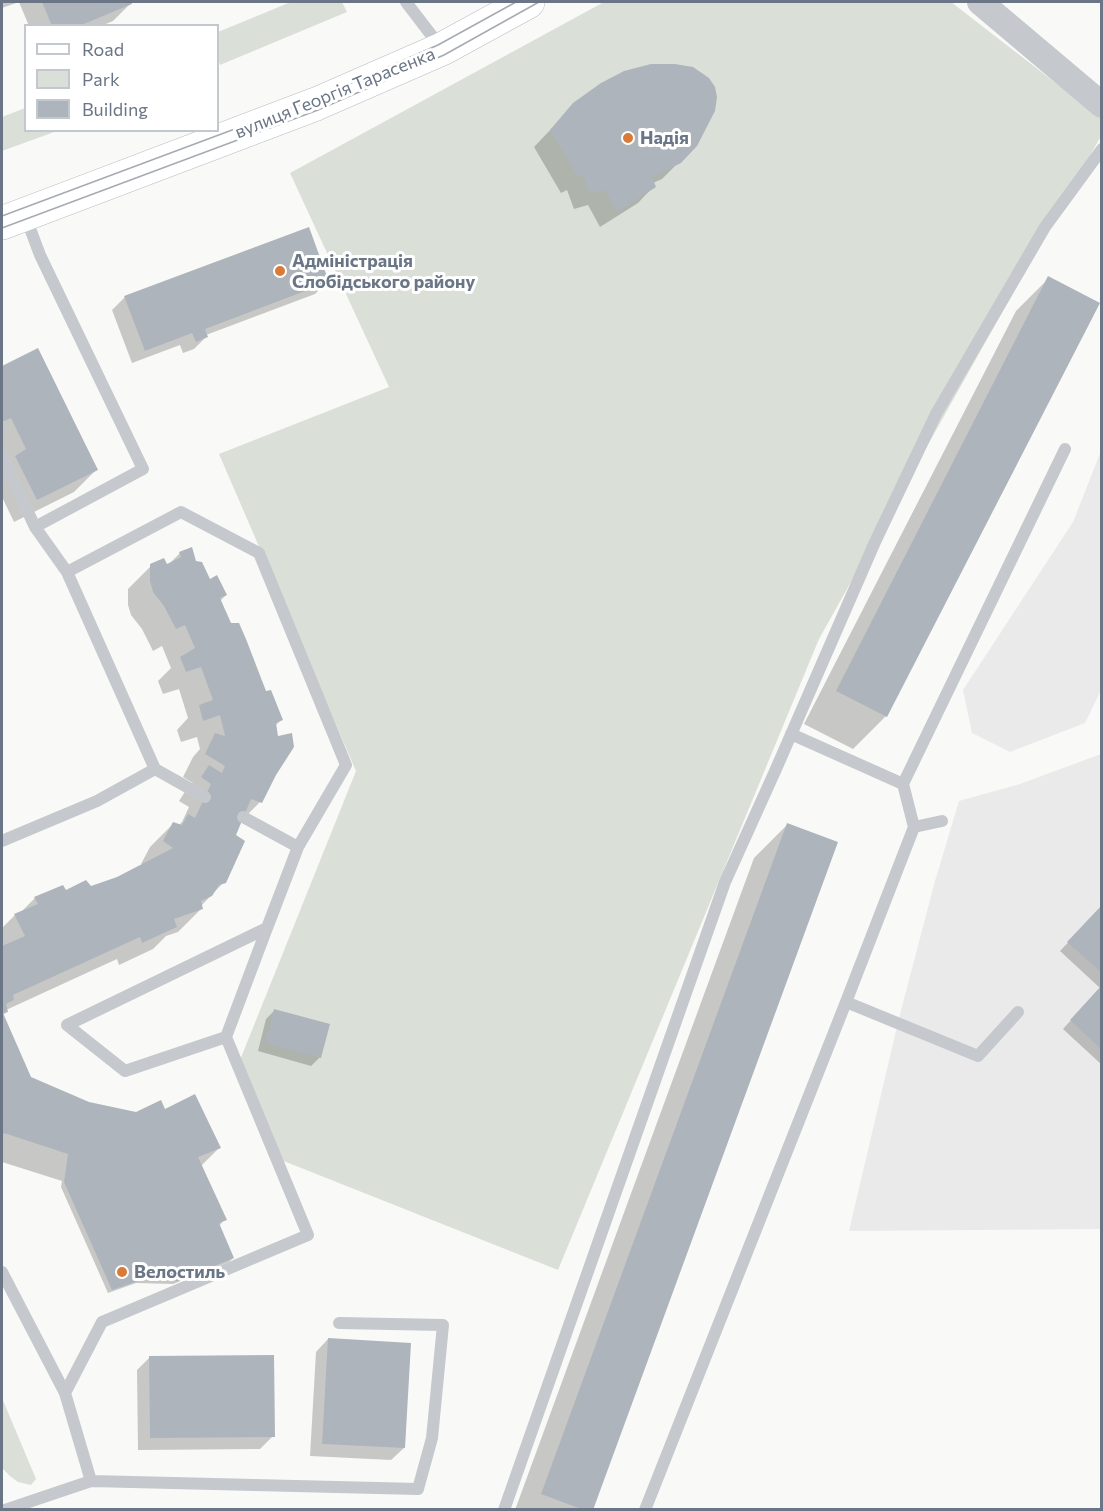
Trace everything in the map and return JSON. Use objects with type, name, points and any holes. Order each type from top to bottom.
[{"type":"main road","name":"вулиця Георгія Тарасенка","points":[[13,218],[316,104],[442,49],[528,2]]},
{"type":"street","points":[[980,2],[1101,105]]},
{"type":"lane","points":[[406,2],[442,49]]},
{"type":"lane","points":[[504,1509],[725,882],[875,542],[936,414],[1045,227],[1101,148]]},
{"type":"lane","points":[[13,218],[40,255],[143,469],[35,527]]},
{"type":"lane","points":[[645,1509],[914,827],[903,784],[1065,448]]},
{"type":"lane","points":[[2,456],[35,527],[67,572],[155,770],[205,796]]},
{"type":"lane","points":[[64,1393],[102,1322],[308,1235],[226,1037],[298,847],[346,765],[259,553],[181,512],[67,572]]},
{"type":"lane","points":[[791,734],[903,784]]},
{"type":"lane","points":[[2,842],[98,801],[155,770]]},
{"type":"lane","points":[[243,817],[298,847]]},
{"type":"lane","points":[[914,827],[942,821]]},
{"type":"lane","points":[[226,1037],[125,1071],[67,1025],[267,928]]},
{"type":"lane","points":[[846,1002],[978,1056],[1018,1012]]},
{"type":"lane","points":[[2,1272],[64,1393],[91,1481]]},
{"type":"lane","points":[[4,1509],[91,1481],[418,1489],[432,1438],[442,1325],[339,1323]]},
{"type":"shaded area","points":[[1101,451],[1101,690],[1085,723],[1010,752],[972,733],[963,690],[1073,522]]},
{"type":"shaded area","points":[[1101,754],[1101,1229],[849,1231],[899,1018],[935,881],[959,801],[1020,784]]},
{"type":"green space","points":[[291,2],[342,2],[347,12],[220,65],[219,32]]},
{"type":"green space","points":[[604,2],[951,2],[1101,118],[1101,136],[819,639],[558,1270],[276,1158],[238,1065],[356,771],[219,454],[389,387],[290,173]]},
{"type":"green space","points":[[24,108],[24,132],[54,132],[2,151],[2,117]]},
{"type":"green space","points":[[2,1398],[36,1479],[31,1485],[18,1482],[2,1468]]},
{"type":"building","points":[[42,2],[131,2],[132,4],[84,24],[51,24]]},
{"type":"building","name":"Надія","points":[[651,64],[693,67],[709,78],[715,87],[717,97],[715,111],[697,146],[681,163],[652,177],[656,187],[617,212],[605,190],[590,193],[583,175],[578,177],[550,130],[573,103],[601,83],[624,71]]},
{"type":"building","points":[[309,227],[329,282],[205,329],[208,337],[196,342],[192,333],[145,351],[124,296]]},
{"type":"building","points":[[1048,276],[1100,303],[887,717],[836,691]]},
{"type":"building","points":[[38,348],[98,470],[37,500],[15,456],[26,449],[11,418],[2,422],[2,366]]},
{"type":"building","points":[[192,547],[196,561],[202,562],[210,579],[217,575],[227,595],[220,598],[231,623],[239,623],[266,691],[271,690],[283,720],[276,723],[278,736],[292,733],[294,747],[262,803],[251,799],[236,835],[245,841],[226,883],[219,885],[212,896],[201,901],[203,909],[174,919],[177,927],[142,943],[140,937],[13,995],[14,1000],[6,1004],[8,1012],[3,1013],[31,1077],[89,1102],[136,1112],[161,1100],[165,1109],[195,1094],[221,1148],[198,1157],[227,1220],[219,1223],[234,1258],[178,1281],[141,1280],[112,1290],[64,1182],[68,1154],[4,1133],[2,1136],[2,946],[25,936],[14,914],[38,904],[34,897],[63,885],[66,890],[86,880],[91,886],[117,877],[173,848],[163,841],[173,822],[182,825],[188,814],[195,818],[211,784],[201,777],[209,765],[222,773],[225,766],[205,754],[215,733],[225,736],[220,715],[203,721],[199,705],[213,700],[201,667],[186,672],[180,657],[195,648],[185,625],[176,629],[164,606],[153,592],[150,581],[150,564],[164,558],[167,564],[181,557],[179,552]]},
{"type":"building","points":[[787,823],[838,842],[593,1510],[584,1510],[541,1494]]},
{"type":"building","points":[[1102,905],[1102,973],[1067,942]]},
{"type":"building","points":[[1102,985],[1102,1050],[1070,1020]]},
{"type":"building","points":[[274,1009],[330,1024],[321,1058],[265,1043]]},
{"type":"building","points":[[328,1338],[411,1343],[405,1448],[322,1444]]},
{"type":"building","points":[[274,1355],[275,1437],[150,1438],[149,1356]]},
{"type":"tram line","points":[[2,216],[315,99],[438,45],[516,2]]},
{"type":"tram line","points":[[2,228],[318,110],[444,55],[539,2]]},
{"type":"place","name":"Надія","points":[[628,138]]},
{"type":"place","name":"Адміністрація Слобідського району","points":[[280,271]]},
{"type":"place","name":"Велостиль","points":[[122,1272]]}]
